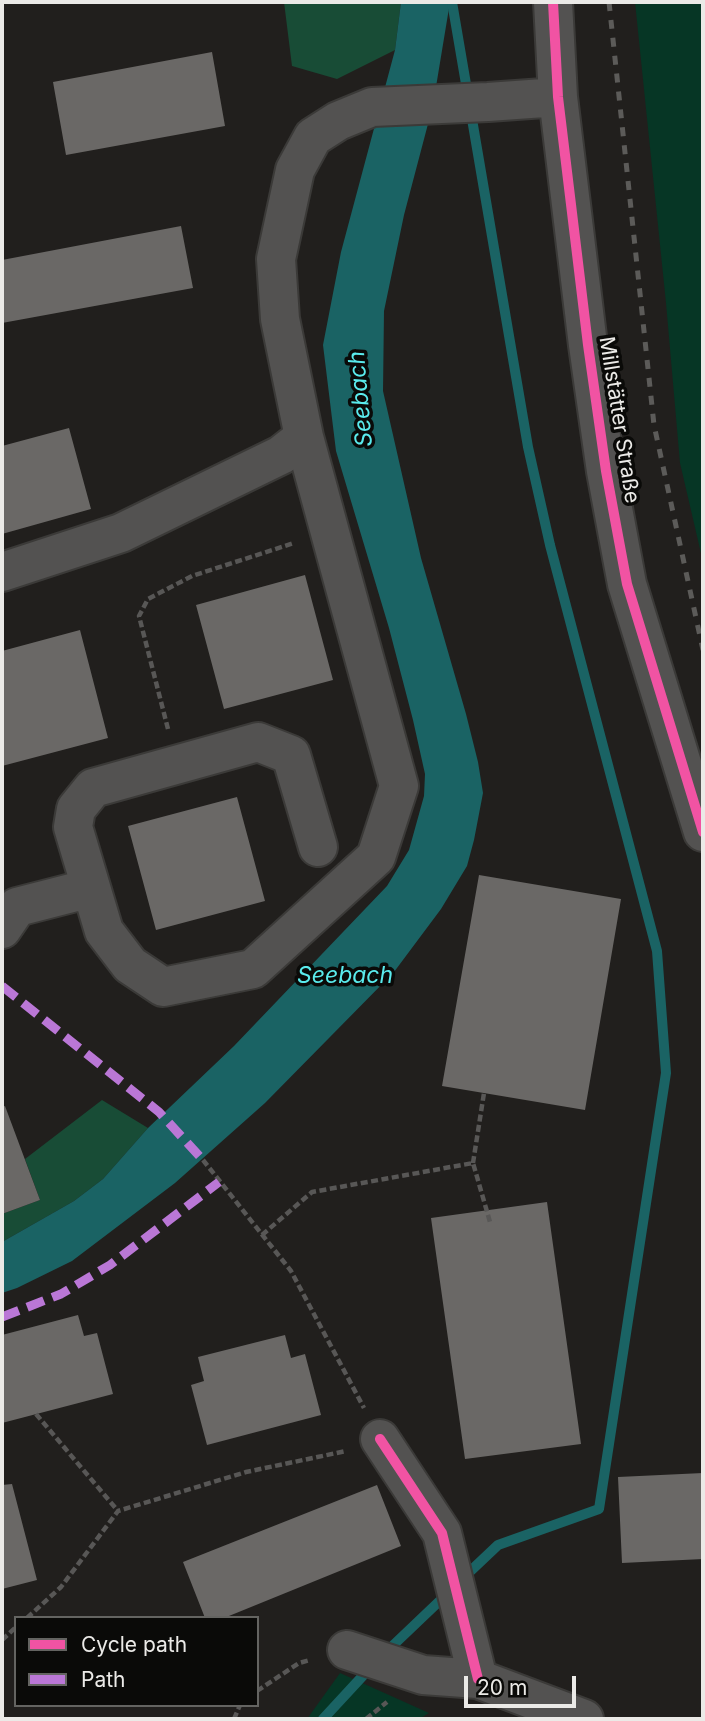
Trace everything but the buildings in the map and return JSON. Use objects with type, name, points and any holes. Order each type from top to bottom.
[{"type":"street","name":"Millstätter Straße","points":[[553,2],[558,97],[606,471],[627,584],[703,832]]},
{"type":"street","points":[[318,846],[291,755],[258,742],[93,788],[76,809],[73,827],[104,931],[130,965],[163,987],[253,970],[376,857],[399,786],[304,437],[280,319],[276,258],[295,170],[313,137],[338,121],[372,107],[558,97]]},
{"type":"street","points":[[2,572],[121,533],[281,455],[304,437]]},
{"type":"street","points":[[2,929],[17,907],[91,888]]},
{"type":"street","points":[[380,1439],[442,1533],[478,1679]]},
{"type":"street","points":[[347,1650],[423,1675],[478,1679],[584,1719]]},
{"type":"path","points":[[178,764],[139,616],[148,600],[192,576],[298,542],[328,524]]},
{"type":"path","points":[[484,1093],[473,1163],[490,1222]]},
{"type":"path","points":[[29,1616],[61,1587],[118,1511],[246,1472],[351,1450],[380,1439],[291,1271],[203,1160]]},
{"type":"path","points":[[262,1235],[312,1192],[473,1163]]},
{"type":"path","points":[[36,1413],[118,1511]]},
{"type":"path","points":[[259,1690],[299,1662],[347,1650]]},
{"type":"green space","points":[[284,2],[401,2],[395,50],[337,79],[292,66]]},
{"type":"green space","points":[[635,2],[703,2],[703,562],[680,463]]},
{"type":"green space","points":[[102,1100],[148,1128],[103,1179],[74,1201],[2,1242],[2,1214],[40,1200],[25,1159]]},
{"type":"green space","points":[[340,1673],[429,1713],[419,1719],[307,1719]]},
{"type":"water","name":"Seebach","points":[[401,2],[450,2],[433,105],[404,215],[384,311],[383,391],[421,558],[478,762],[483,793],[467,866],[441,909],[394,972],[265,1103],[175,1183],[72,1261],[2,1293],[2,1242],[74,1201],[103,1179],[148,1128],[234,1046],[387,886],[409,850],[424,796],[425,774],[389,628],[336,451],[323,345],[341,252],[395,50]]},
{"type":"waterway","points":[[452,2],[528,447],[550,545],[657,951],[666,1073],[599,1509],[498,1545],[461,1580]]},
{"type":"waterway","points":[[385,1653],[449,1592]]},
{"type":"waterway","points":[[323,1719],[371,1667]]},
{"type":"railway","points":[[609,2],[654,425],[703,650]]},
{"type":"marked path","points":[[2,986],[159,1112],[203,1160]]},
{"type":"marked path","points":[[2,1317],[61,1294],[110,1265],[219,1182]]},
{"type":"cycle path","points":[[553,2],[558,97],[606,471],[627,584],[703,832]]},
{"type":"cycle path","points":[[380,1439],[442,1533],[478,1679]]}]
